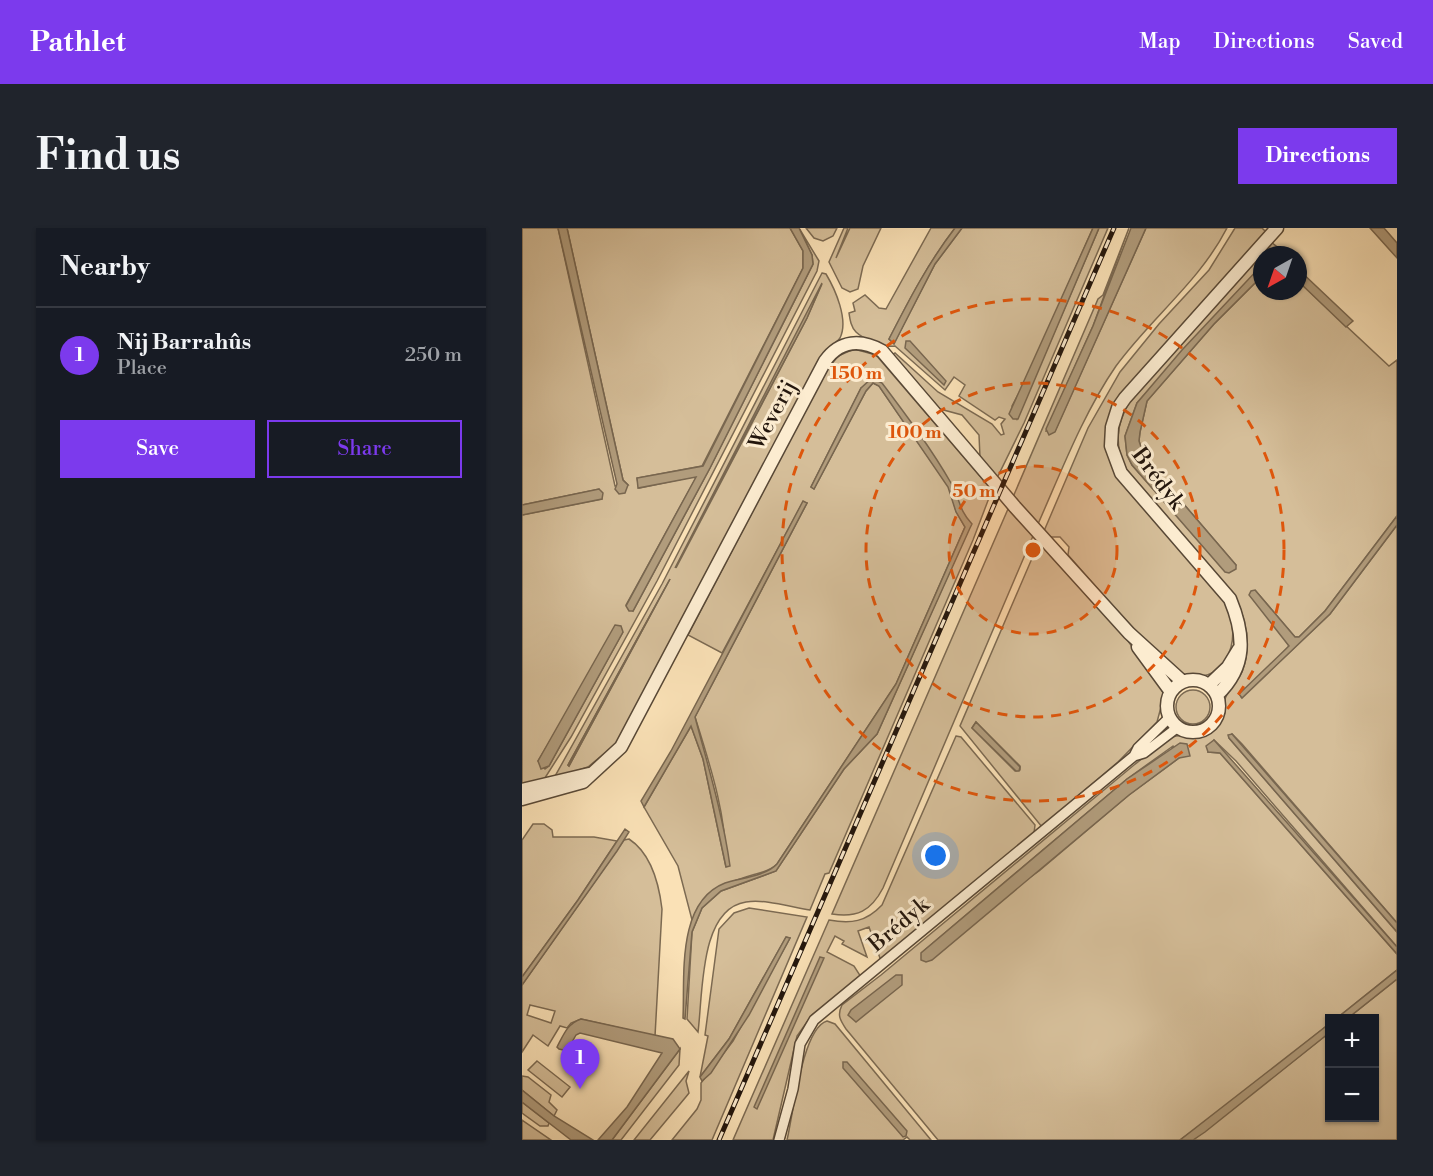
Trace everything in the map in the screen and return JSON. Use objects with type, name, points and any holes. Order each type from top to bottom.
[{"type":"street","name":"Brédyk","points":[[1213,690],[1235,674],[1241,659],[1238,622],[1230,599],[1121,473],[1111,446],[1112,427],[1118,408],[1125,398],[1277,228]]},
{"type":"street","name":"Weverij","points":[[522,799],[573,786],[614,755],[633,726],[825,361],[838,348],[851,343],[870,345],[882,351],[1015,507],[1129,633],[1183,682]]},
{"type":"street","name":"Weverij","points":[[1129,633],[1171,692]]},
{"type":"street","points":[[1196,681],[1213,690],[1219,712],[1211,726],[1196,732],[1174,722],[1167,705],[1171,692],[1183,682],[1196,681]]},
{"type":"street","name":"Brédyk","points":[[779,1140],[793,1089],[800,1044],[814,1020],[1134,756],[1138,748],[1174,722]]},
{"type":"street","name":"Weverij","points":[[522,790],[591,774]]},
{"type":"shaded area","points":[[522,228],[558,228],[615,486],[628,485],[623,480],[567,228],[790,228],[803,251],[803,268],[702,466],[637,478],[639,488],[697,476],[626,605],[633,611],[710,468],[813,264],[812,255],[799,228],[819,261],[817,271],[657,581],[571,737],[543,781],[522,786],[522,515],[602,499],[599,489],[522,505]],"holes":[[[623,632],[549,766],[545,769],[538,761],[562,721]]]},
{"type":"shaded area","points":[[558,228],[567,228],[623,480],[628,485],[625,493],[619,494],[615,489],[617,484]]},
{"type":"shaded area","points":[[790,228],[799,228],[812,255],[813,264],[710,468],[633,611],[629,611],[626,606],[696,477],[638,488],[637,478],[703,466],[803,268],[803,251]]},
{"type":"shaded area","points":[[806,228],[837,228],[833,236],[823,241],[814,238]]},
{"type":"shaded area","points":[[844,228],[848,228],[836,258],[850,228],[881,228],[863,266],[858,289],[850,292],[842,288],[829,262]]},
{"type":"shaded area","points":[[931,228],[955,228],[928,268],[904,310],[889,339],[894,343],[935,264],[962,228],[1093,228],[1027,378],[1012,406],[1017,419],[1099,228],[1108,228],[1024,423],[997,478],[980,457],[979,435],[962,415],[940,409],[892,355],[895,353],[938,392],[992,424],[1001,435],[1004,434],[1001,424],[1005,419],[999,417],[995,420],[959,396],[965,385],[954,377],[945,390],[895,346],[881,345],[864,338],[854,330],[850,321],[849,313],[855,311],[853,303],[865,295],[879,308],[886,309]]},
{"type":"shaded area","points":[[955,228],[962,228],[935,264],[894,344],[889,339],[904,310],[928,268]]},
{"type":"shaded area","points":[[1093,228],[1099,228],[1018,419],[1013,419],[1009,414]]},
{"type":"shaded area","points":[[1129,228],[1093,326],[1046,431],[1055,431],[1146,228],[1227,228],[1203,265],[1130,348],[1104,384],[1073,444],[1038,524],[1013,497],[1098,299],[1103,295]]},
{"type":"shaded area","points":[[1131,228],[1146,228],[1055,432],[1049,435],[1046,429],[1093,326]]},
{"type":"shaded area","points":[[1235,228],[1262,228],[1266,232],[1120,395],[1110,415],[1106,434],[1108,455],[1116,476],[1225,602],[1228,609],[1233,638],[1226,659],[1218,669],[1208,675],[1190,676],[1175,669],[1114,607],[1068,555],[1069,547],[1060,537],[1050,537],[1044,531],[1088,428],[1120,372],[1159,324],[1209,270]]},
{"type":"shaded area","points":[[1370,228],[1384,228],[1397,243],[1397,258]]},
{"type":"shaded area","points":[[1253,262],[1253,276],[1137,403],[1125,436],[1127,455],[1132,465],[1225,571],[1236,565],[1145,459],[1139,441],[1147,401],[1214,324],[1253,285],[1253,300],[1307,300],[1307,289],[1389,366],[1397,360],[1397,516],[1325,611],[1299,637],[1295,637],[1255,590],[1289,646],[1241,698],[1330,614],[1397,525],[1397,923],[1242,744],[1232,734],[1229,738],[1397,932],[1397,947],[1236,761],[1214,740],[1208,752],[1220,753],[1397,954],[1397,970],[1342,1014],[1325,1014],[1325,1027],[1180,1140],[938,1140],[846,1029],[840,1017],[842,1005],[1159,744],[1176,736],[1202,736],[1215,729],[1222,717],[1226,695],[1242,672],[1245,662],[1246,633],[1235,596],[1126,469],[1118,443],[1119,426],[1130,401]],"holes":[[[1173,746],[1179,758],[1129,795],[1039,871],[921,953],[1127,779]]]},
{"type":"shaded area","points":[[822,273],[826,274],[837,296],[842,314],[840,338],[826,350],[617,743],[588,767],[554,778],[662,584]],"holes":[[[822,284],[807,318],[676,568],[806,318]],[[670,579],[569,766],[568,765]]]},
{"type":"shaded area","points":[[1253,274],[1253,285],[1214,324],[1147,401],[1139,441],[1145,459],[1236,565],[1236,569],[1229,573],[1225,572],[1132,465],[1127,455],[1125,436],[1137,403],[1182,350]]},
{"type":"shaded area","points":[[1307,278],[1353,321],[1346,327],[1307,290]]},
{"type":"shaded area","points":[[822,283],[807,318],[675,568]]},
{"type":"shaded area","points":[[906,341],[910,341],[946,381],[944,385],[905,348]]},
{"type":"shaded area","points":[[854,349],[876,355],[992,490],[973,540],[829,873],[825,874],[810,910],[754,901],[731,908],[719,920],[711,936],[706,956],[698,1032],[687,1019],[692,932],[702,908],[721,891],[776,871],[844,769],[877,734],[971,524],[960,510],[956,493],[878,379],[861,388],[811,487],[814,489],[866,391],[873,383],[879,386],[949,487],[956,511],[965,527],[896,684],[777,864],[718,889],[704,901],[692,920],[678,866],[644,807],[691,726],[703,759],[726,867],[721,810],[695,717],[807,503],[803,502],[722,653],[688,635],[826,371],[838,356]]},
{"type":"shaded area","points":[[872,378],[882,383],[927,444],[954,488],[964,513],[972,524],[877,734],[844,769],[776,871],[721,891],[702,908],[692,932],[685,1019],[683,1018],[686,942],[698,906],[709,893],[725,883],[760,874],[777,864],[896,684],[965,527],[956,512],[948,487],[879,386],[873,383],[866,391],[814,489],[811,487],[861,388]]},
{"type":"shaded area","points":[[599,489],[603,493],[602,499],[522,515],[522,505]]},
{"type":"shaded area","points":[[803,501],[807,503],[695,717],[723,828],[730,866],[726,867],[703,759],[691,726],[644,807],[641,801],[671,751]]},
{"type":"shaded area","points":[[1008,509],[1033,536],[883,888],[873,902],[862,911],[849,915],[832,914]]},
{"type":"shaded area","points":[[1397,516],[1397,525],[1330,614],[1242,698],[1239,694],[1289,646],[1249,595],[1251,591],[1255,590],[1295,637],[1299,637],[1325,611]]},
{"type":"shaded area","points":[[1039,542],[1128,641],[1161,687],[1164,696],[1157,722],[1118,762],[1042,827],[960,726]],"holes":[[[976,722],[1020,766],[1020,770],[1015,771],[972,728]]]},
{"type":"shaded area","points":[[670,579],[569,766],[568,765]]},
{"type":"shaded area","points":[[615,625],[621,626],[623,632],[549,766],[541,769],[538,761]]},
{"type":"shaded area","points":[[1193,690],[1205,695],[1210,707],[1205,719],[1193,724],[1181,719],[1176,707],[1181,695]]},
{"type":"shaded area","points":[[976,722],[1020,767],[1019,771],[1016,771],[972,728]]},
{"type":"shaded area","points":[[1232,734],[1397,923],[1397,932],[1229,738],[1228,735]]},
{"type":"shaded area","points":[[956,736],[961,737],[1035,825],[1034,833],[881,961],[869,927],[858,931],[867,957],[842,944],[844,941],[835,936],[827,952],[854,966],[861,977],[812,1015],[797,1036],[773,1140],[733,1140],[829,920],[844,922],[858,920],[870,915],[882,905]]},
{"type":"shaded area","points":[[1214,740],[1397,947],[1397,954],[1220,753],[1208,752],[1206,746]]},
{"type":"shaded area","points":[[1180,743],[1187,744],[1190,756],[1179,758],[1129,795],[932,960],[926,962],[921,960],[921,953],[1127,779]]},
{"type":"shaded area","points":[[533,824],[544,824],[552,830],[553,837],[594,837],[617,841],[578,900],[522,977],[522,840]]},
{"type":"shaded area","points":[[625,829],[629,832],[617,851],[522,985],[522,977],[578,900]]},
{"type":"shaded area","points":[[629,839],[637,845],[649,861],[661,899],[655,1036],[581,1019],[571,1023],[567,1028],[560,1026],[548,1046],[533,1035],[522,1052],[522,985],[624,840]],"holes":[[[530,1005],[555,1011],[551,1023],[527,1015]]]},
{"type":"shaded area","points":[[749,908],[807,917],[712,1140],[672,1140],[697,1109],[701,1100],[701,1083],[733,1041],[790,938],[786,937],[729,1039],[700,1077],[708,1036],[705,1035],[719,929],[734,913]]},
{"type":"shaded area","points":[[786,937],[790,938],[749,1015],[711,1073],[702,1081],[700,1077],[729,1039]]},
{"type":"shaded area","points":[[820,957],[824,958],[757,1109],[754,1107]]},
{"type":"shaded area","points":[[1397,970],[1397,979],[1353,1014],[1342,1014]]},
{"type":"shaded area","points":[[896,975],[902,975],[902,985],[856,1022],[848,1015],[851,1010]]},
{"type":"shaded area","points":[[1397,979],[1397,1140],[1193,1140],[1325,1036],[1325,1122],[1379,1122],[1379,1014],[1353,1014]]},
{"type":"shaded area","points":[[581,1019],[673,1039],[680,1049],[612,1140],[598,1140],[627,1107],[662,1053],[580,1033],[576,1035],[567,1051],[559,1049],[557,1047],[566,1030]]},
{"type":"shaded area","points":[[827,1021],[835,1024],[931,1140],[910,1140],[907,1137],[903,1140],[787,1140],[805,1055],[818,1027]]},
{"type":"shaded area","points":[[1325,1027],[1325,1036],[1205,1132],[1193,1140],[1180,1140]]},
{"type":"shaded area","points":[[680,1049],[679,1065],[621,1140],[612,1140]]},
{"type":"shaded area","points":[[537,1061],[570,1087],[562,1097],[528,1070]]},
{"type":"shaded area","points":[[843,1062],[847,1062],[907,1131],[906,1136],[903,1137],[843,1068]]},
{"type":"shaded area","points":[[689,1071],[686,1081],[689,1093],[650,1140],[634,1140]]},
{"type":"shaded area","points":[[522,1076],[528,1077],[551,1095],[549,1102],[557,1110],[554,1116],[522,1090]]},
{"type":"shaded area","points":[[522,1090],[554,1116],[593,1140],[571,1140],[522,1102]]},
{"type":"shaded area","points":[[522,1102],[549,1123],[548,1126],[540,1126],[522,1113]]},
{"type":"shaded area","points":[[522,1120],[551,1140],[522,1140]]},
{"type":"railway","points":[[719,1140],[1114,228]]},
{"type":"place","name":"Nij Barrahûs","points":[[580,1089]]}]
